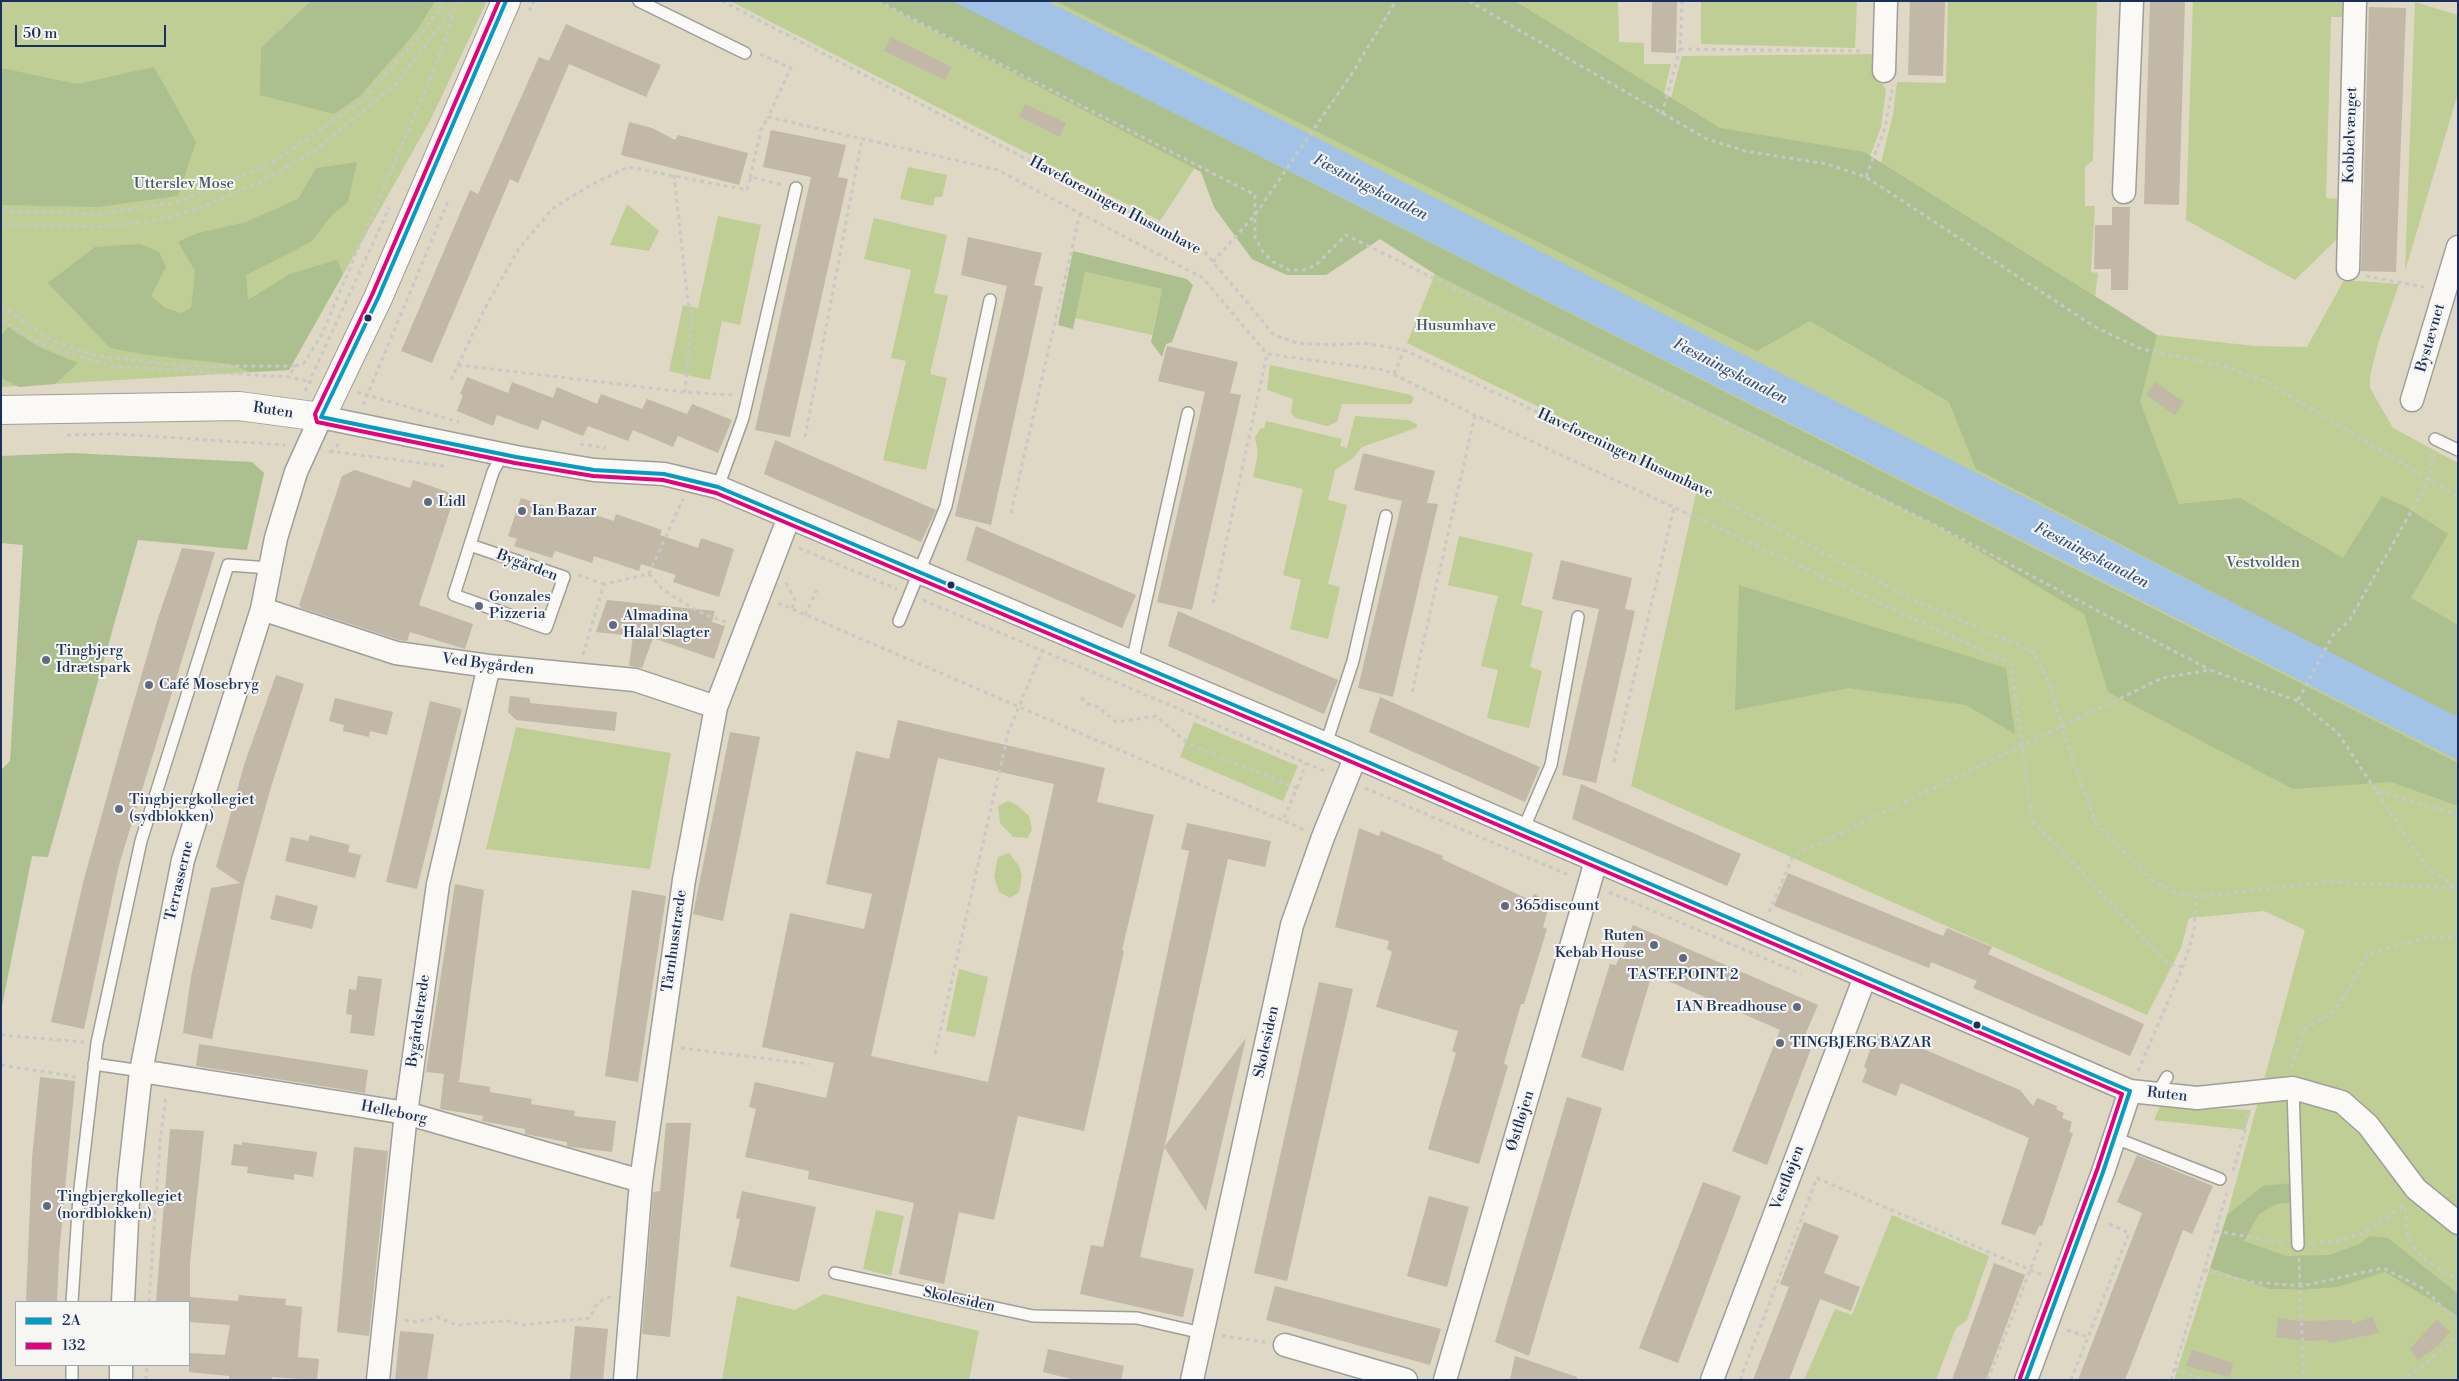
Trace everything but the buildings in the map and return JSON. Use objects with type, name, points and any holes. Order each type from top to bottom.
[{"type":"street","points":[[321,418],[378,298],[506,1]]},
{"type":"street","points":[[1884,61],[1886,1]]},
{"type":"street","points":[[2124,192],[2132,1]]},
{"type":"street","name":"Kobbelvænget","points":[[2348,268],[2355,1]]},
{"type":"street","name":"Bystævnet","points":[[2412,400],[2458,247]]},
{"type":"street","name":"Ruten","points":[[1,410],[239,406],[321,418],[502,455],[594,470],[664,474],[718,487],[1326,744],[2130,1091],[2162,1085],[2197,1098],[2249,1093],[2291,1080],[2342,1102],[2368,1125],[2416,1189],[2458,1223]]},
{"type":"street","name":"Terrasserne","points":[[123,1301],[129,1180],[140,1071],[183,860],[262,609],[276,538],[296,472],[321,418]]},
{"type":"street","name":"Tårnhusstræde","points":[[625,1380],[641,1181],[684,880],[716,707],[789,517]]},
{"type":"street","name":"Ved Bygården","points":[[262,609],[396,653],[488,666],[634,680],[716,707]]},
{"type":"street","name":"Bygårdstræde","points":[[378,1380],[406,1113],[438,884],[488,666]]},
{"type":"street","name":"Skolesiden","points":[[1192,1380],[1292,925],[1323,837],[1355,758]]},
{"type":"street","name":"Østfløjen","points":[[1445,1380],[1596,861]]},
{"type":"street","name":"Vestfløjen","points":[[1712,1380],[1866,977]]},
{"type":"street","name":"Helleborg","points":[[140,1071],[406,1113],[641,1181]]},
{"type":"street","points":[[2026,1380],[2088,1215],[2130,1091]]},
{"type":"street","points":[[1286,1345],[1406,1380]]},
{"type":"street","points":[[121,1366],[121,1380]]},
{"type":"lane","points":[[639,1],[744,53]]},
{"type":"lane","points":[[718,487],[743,418],[796,188]]},
{"type":"lane","points":[[899,621],[946,506],[990,300]]},
{"type":"lane","points":[[1132,662],[1188,413]]},
{"type":"lane","points":[[2435,439],[2458,450]]},
{"type":"lane","name":"Bygården","points":[[470,545],[564,577],[546,628],[454,595],[493,472],[502,455]]},
{"type":"lane","points":[[1326,744],[1354,661],[1386,516]]},
{"type":"lane","points":[[72,1301],[79,1197],[97,1043],[141,841],[228,565],[270,568]]},
{"type":"lane","points":[[1523,830],[1551,765],[1578,617]]},
{"type":"lane","points":[[94,1064],[140,1071]]},
{"type":"lane","points":[[2291,1080],[2298,1245]]},
{"type":"lane","points":[[2115,1138],[2220,1179]]},
{"type":"lane","name":"Skolesiden","points":[[835,1273],[1033,1316],[1137,1318],[1202,1332]]},
{"type":"lane","points":[[72,1366],[72,1380]]},
{"type":"path","points":[[1,211],[98,214],[178,202],[274,162],[363,100],[421,34],[444,1]]},
{"type":"path","points":[[1,224],[96,227],[153,221],[198,209],[260,182],[313,152],[396,84],[459,1]]},
{"type":"path","name":"Haveforeningen Husumhave","points":[[722,1],[1204,251],[1274,335],[1297,343],[1332,345],[1363,343],[1404,350],[1685,480],[1916,601],[2034,652],[2051,688],[2061,725],[2096,824],[2153,881],[2175,892],[2196,897],[2326,882],[2458,888]]},
{"type":"path","points":[[878,1],[1255,195],[1255,237],[1263,252],[1273,262],[1289,270],[1304,270],[1316,264],[1346,235],[1940,527],[2210,670],[2298,701],[2338,734],[2427,868],[2458,888]]},
{"type":"path","points":[[1213,262],[1255,215],[1351,75],[1396,1]]},
{"type":"path","points":[[1469,1],[1707,139],[1745,152],[1827,164],[1866,177],[2094,326],[2142,349],[2223,366],[2267,382],[2458,498]]},
{"type":"path","points":[[1662,114],[1680,49],[1682,1]]},
{"type":"path","points":[[1,306],[53,341],[97,356],[184,366],[295,366],[304,364],[322,334],[436,65],[456,6]]},
{"type":"path","points":[[1680,49],[1884,61],[1893,88],[1885,128],[1866,177]]},
{"type":"path","points":[[451,380],[518,250],[552,209],[589,186],[628,167],[747,190],[761,130],[791,68],[764,54],[744,53]]},
{"type":"path","points":[[768,117],[998,170],[1202,278],[1267,354],[1385,370],[1475,415],[2011,664],[2024,745],[2032,820],[2168,964],[2183,967]]},
{"type":"path","points":[[806,437],[862,139]]},
{"type":"path","points":[[674,175],[688,303],[692,312],[685,392]]},
{"type":"path","points":[[750,179],[751,177],[796,188]]},
{"type":"path","points":[[296,472],[284,445],[294,414],[391,203]]},
{"type":"path","points":[[1012,513],[1080,213]]},
{"type":"path","points":[[2348,268],[2360,275],[2401,281],[2444,292]]},
{"type":"path","points":[[1,320],[44,345],[110,366],[289,377],[295,366]]},
{"type":"path","points":[[1394,374],[1404,350]]},
{"type":"path","points":[[1213,603],[1267,354]]},
{"type":"path","points":[[458,365],[685,392],[748,395]]},
{"type":"path","points":[[1412,692],[1475,415]]},
{"type":"path","points":[[59,435],[117,434],[307,448]]},
{"type":"path","points":[[2298,701],[2333,635],[2349,621],[2429,480],[2435,439]]},
{"type":"path","points":[[650,574],[685,496]]},
{"type":"path","points":[[1614,762],[1674,508]]},
{"type":"path","points":[[564,577],[573,574],[604,584],[650,574]]},
{"type":"path","points":[[650,574],[662,588],[699,612],[747,630]]},
{"type":"path","points":[[577,674],[604,584]]},
{"type":"path","points":[[806,615],[818,587]]},
{"type":"path","points":[[759,595],[1323,837]]},
{"type":"path","points":[[935,1054],[1008,734],[1052,628]]},
{"type":"path","points":[[1761,931],[1792,856],[2162,678],[2210,670]]},
{"type":"path","points":[[1081,698],[1088,704],[1098,707],[1116,722],[1156,716],[1190,745],[1297,788]]},
{"type":"path","points":[[1283,820],[1306,763]]},
{"type":"path","points":[[2376,791],[2458,815]]},
{"type":"path","points":[[2130,1091],[2183,967],[2194,931],[2196,897]]},
{"type":"path","points":[[2291,1080],[2303,1030],[2332,1013],[2343,999],[2368,954],[2426,937],[2458,938]]},
{"type":"path","points":[[1,1034],[97,1043]]},
{"type":"path","points":[[660,1045],[808,1064]]},
{"type":"path","points":[[1,1065],[93,1079]]},
{"type":"path","points":[[149,1301],[159,1152],[168,1076]]},
{"type":"path","points":[[2233,1173],[2244,1131],[2249,1093]]},
{"type":"path","points":[[1740,1380],[1817,1178],[2062,1284]]},
{"type":"path","points":[[2171,1380],[2228,1189]]},
{"type":"path","points":[[2216,1231],[2298,1245],[2331,1242],[2362,1234],[2405,1204],[2408,1237],[2415,1250],[2428,1262],[2458,1280]]},
{"type":"path","points":[[2071,1380],[2129,1233],[2088,1215]]},
{"type":"path","points":[[1988,1380],[2042,1239]]},
{"type":"path","points":[[2298,1245],[2302,1286],[2304,1380]]},
{"type":"path","points":[[2204,1270],[2250,1282],[2302,1286],[2383,1268],[2424,1289],[2458,1322]]},
{"type":"path","points":[[385,1316],[417,1322],[437,1317],[456,1325],[507,1321],[522,1325],[590,1318],[594,1307],[603,1299],[632,1293]]},
{"type":"path","points":[[1202,1332],[1286,1345]]},
{"type":"path","points":[[2400,1380],[2421,1368],[2458,1336]]},
{"type":"path","points":[[146,1380],[147,1366]]},
{"type":"path","points":[[2174,1370],[2207,1380]]},
{"type":"green space","name":"Utterslev Mose","points":[[1,1],[487,1],[430,121],[289,370],[1,387]]},
{"type":"green space","points":[[311,1],[435,1],[418,29],[360,96],[334,114],[260,95],[261,48]]},
{"type":"green space","points":[[730,1],[1618,1],[1619,42],[1644,43],[1644,64],[1671,64],[1664,94],[1671,98],[1682,56],[1879,54],[1877,78],[1886,89],[1881,127],[1870,156],[1881,163],[1893,114],[1897,82],[1946,83],[1948,1],[2097,1],[2093,160],[2085,167],[2085,206],[2095,206],[2091,272],[2098,273],[2095,296],[2157,335],[2254,346],[2307,347],[2344,280],[2399,284],[2378,344],[2370,376],[2370,388],[2393,428],[2458,463],[2458,1305],[2370,1249],[2297,1267],[2240,1245],[2227,1215],[2305,930],[2264,911],[2189,918],[2181,948],[2147,1015],[1631,786],[1698,484],[1407,343],[1435,274],[1380,239],[1326,275],[1287,275],[1252,259],[1214,207],[1198,163],[1160,221]]},
{"type":"green space","points":[[877,1],[953,1],[2458,763],[2458,806],[2391,782],[2293,789],[2108,692],[2084,614],[1939,527],[1435,274],[1380,239],[1326,275],[1287,275],[1252,259],[1214,207],[1201,172]]},
{"type":"green space","name":"Vestvolden","points":[[1055,1],[1515,1],[1720,128],[1864,152],[2157,335],[2140,402],[2179,504],[2240,498],[2343,558],[2382,496],[2406,507],[2448,534],[2411,598],[2458,625],[2458,720],[1976,469],[1949,402],[1810,321],[1757,351]]},
{"type":"green space","points":[[1701,1],[1857,1],[1855,48],[1701,44]]},
{"type":"green space","points":[[2193,1],[2345,1],[2344,17],[2331,17],[2326,198],[2340,199],[2339,237],[2295,280],[2186,220]]},
{"type":"green space","points":[[2415,2],[2458,15],[2458,93],[2405,271]]},
{"type":"green space","points":[[154,67],[196,142],[178,196],[98,207],[1,205],[1,68],[77,84]]},
{"type":"green space","points":[[357,162],[348,202],[332,215],[311,242],[246,275],[248,300],[290,274],[337,260],[343,274],[289,370],[250,372],[230,364],[148,355],[110,348],[48,283],[95,247],[140,244],[159,252],[166,267],[151,296],[165,308],[181,313],[191,308],[195,271],[178,242],[198,233],[246,222],[298,199],[316,168]]},
{"type":"green space","points":[[908,167],[947,175],[942,197],[935,197],[933,206],[900,199]]},
{"type":"green space","points":[[627,204],[659,231],[649,251],[610,245]]},
{"type":"green space","points":[[718,216],[761,225],[740,325],[722,321],[710,380],[669,371],[683,305],[698,308]]},
{"type":"green space","points":[[874,218],[947,235],[934,293],[948,296],[930,374],[947,378],[926,470],[883,460],[906,361],[891,358],[911,270],[864,259]]},
{"type":"green space","points":[[1073,251],[1187,279],[1193,285],[1172,342],[1166,344],[1162,357],[1151,342],[1162,289],[1085,272],[1073,329],[1058,325]]},
{"type":"green space","points":[[1085,272],[1162,289],[1152,335],[1075,318]]},
{"type":"green space","points":[[8,327],[39,347],[78,363],[55,384],[19,387],[1,378],[1,335]]},
{"type":"green space","points":[[1270,365],[1411,395],[1414,398],[1411,404],[1342,404],[1337,422],[1327,426],[1296,418],[1291,413],[1293,399],[1267,390]]},
{"type":"green space","points":[[1355,416],[1408,420],[1417,424],[1416,428],[1362,447],[1353,458],[1335,470],[1328,500],[1347,505],[1328,584],[1340,587],[1328,639],[1290,629],[1301,580],[1283,575],[1303,489],[1253,477],[1258,453],[1255,437],[1261,428],[1264,428],[1266,421],[1342,439],[1340,446],[1347,448]]},
{"type":"green space","points":[[72,453],[252,462],[264,473],[247,550],[138,540],[48,857],[32,856],[1,1011],[1,770],[10,761],[23,545],[1,543],[1,456]]},
{"type":"green space","points":[[1459,536],[1533,553],[1521,605],[1543,611],[1530,667],[1542,671],[1529,728],[1487,718],[1498,670],[1481,666],[1498,596],[1448,585]]},
{"type":"green space","points":[[1739,585],[2006,668],[2015,734],[1966,705],[1849,688],[1735,710]]},
{"type":"green space","points":[[1194,722],[1298,766],[1283,801],[1180,757]]},
{"type":"green space","points":[[516,727],[671,753],[650,869],[486,849]]},
{"type":"green space","points":[[1008,801],[1017,805],[1029,816],[1032,830],[1027,838],[1013,837],[1000,823],[998,806]]},
{"type":"green space","points":[[1009,853],[1019,866],[1022,876],[1019,892],[1010,898],[999,892],[994,876],[998,857]]},
{"type":"green space","points":[[959,969],[988,977],[975,1037],[946,1031]]},
{"type":"green space","points":[[2160,1106],[2251,1110],[2245,1130],[2154,1120]]},
{"type":"green space","points":[[2292,1183],[2293,1202],[2276,1204],[2259,1214],[2244,1241],[2286,1256],[2329,1255],[2360,1244],[2370,1236],[2388,1238],[2458,1294],[2458,1316],[2385,1272],[2338,1287],[2305,1290],[2269,1289],[2210,1268],[2227,1215],[2263,1186]]},
{"type":"green space","points":[[876,1210],[904,1216],[891,1276],[863,1269]]},
{"type":"green space","points":[[1892,1215],[1989,1256],[1967,1320],[1956,1328],[1936,1380],[1804,1380],[1835,1309],[1852,1315]]},
{"type":"green space","points":[[2210,1268],[2269,1289],[2305,1290],[2338,1287],[2385,1271],[2458,1316],[2458,1380],[2174,1380]]},
{"type":"green space","points":[[824,1294],[979,1331],[969,1380],[722,1380],[737,1296],[795,1310]]},
{"type":"water","name":"Fæstningskanalen","points":[[952,1],[1047,1],[2458,717],[2458,760]]},
{"type":"transit line","name":"132","points":[[499,1],[372,295],[315,414],[317,422],[515,463],[593,476],[663,480],[716,493],[1324,750],[2122,1094],[2097,1170],[2020,1378]]},
{"type":"transit line","name":"2A","points":[[321,417],[378,298],[506,1]]},
{"type":"transit line","name":"2A","points":[[321,417],[516,457],[594,470],[664,474],[718,487],[1326,744],[2130,1091]]},
{"type":"transit line","name":"2A","points":[[2026,1380],[2103,1172],[2130,1091]]},
{"type":"place","name":"Lidl","points":[[428,502]]},
{"type":"place","name":"Ian Bazar","points":[[522,511]]},
{"type":"place","name":"Gonzales Pizzeria","points":[[479,606]]},
{"type":"place","name":"Almadina Halal Slagter","points":[[613,625]]},
{"type":"place","name":"Tingbjerg Idrætspark","points":[[46,660]]},
{"type":"place","name":"Café Mosebryg","points":[[149,685]]},
{"type":"place","name":"Tingbjergkollegiet (sydblokken)","points":[[119,809]]},
{"type":"place","name":"365discount","points":[[1505,906]]},
{"type":"place","name":"Ruten Kebab House","points":[[1654,945]]},
{"type":"place","name":"TASTEPOINT 2","points":[[1683,958]]},
{"type":"place","name":"IAN Breadhouse","points":[[1797,1007]]},
{"type":"place","name":"TINGBJERG BAZAR","points":[[1780,1043]]},
{"type":"place","name":"Tingbjergkollegiet (nordblokken)","points":[[47,1206]]},
{"type":"park label","name":"Husumhave","points":[[1456,326]]}]
